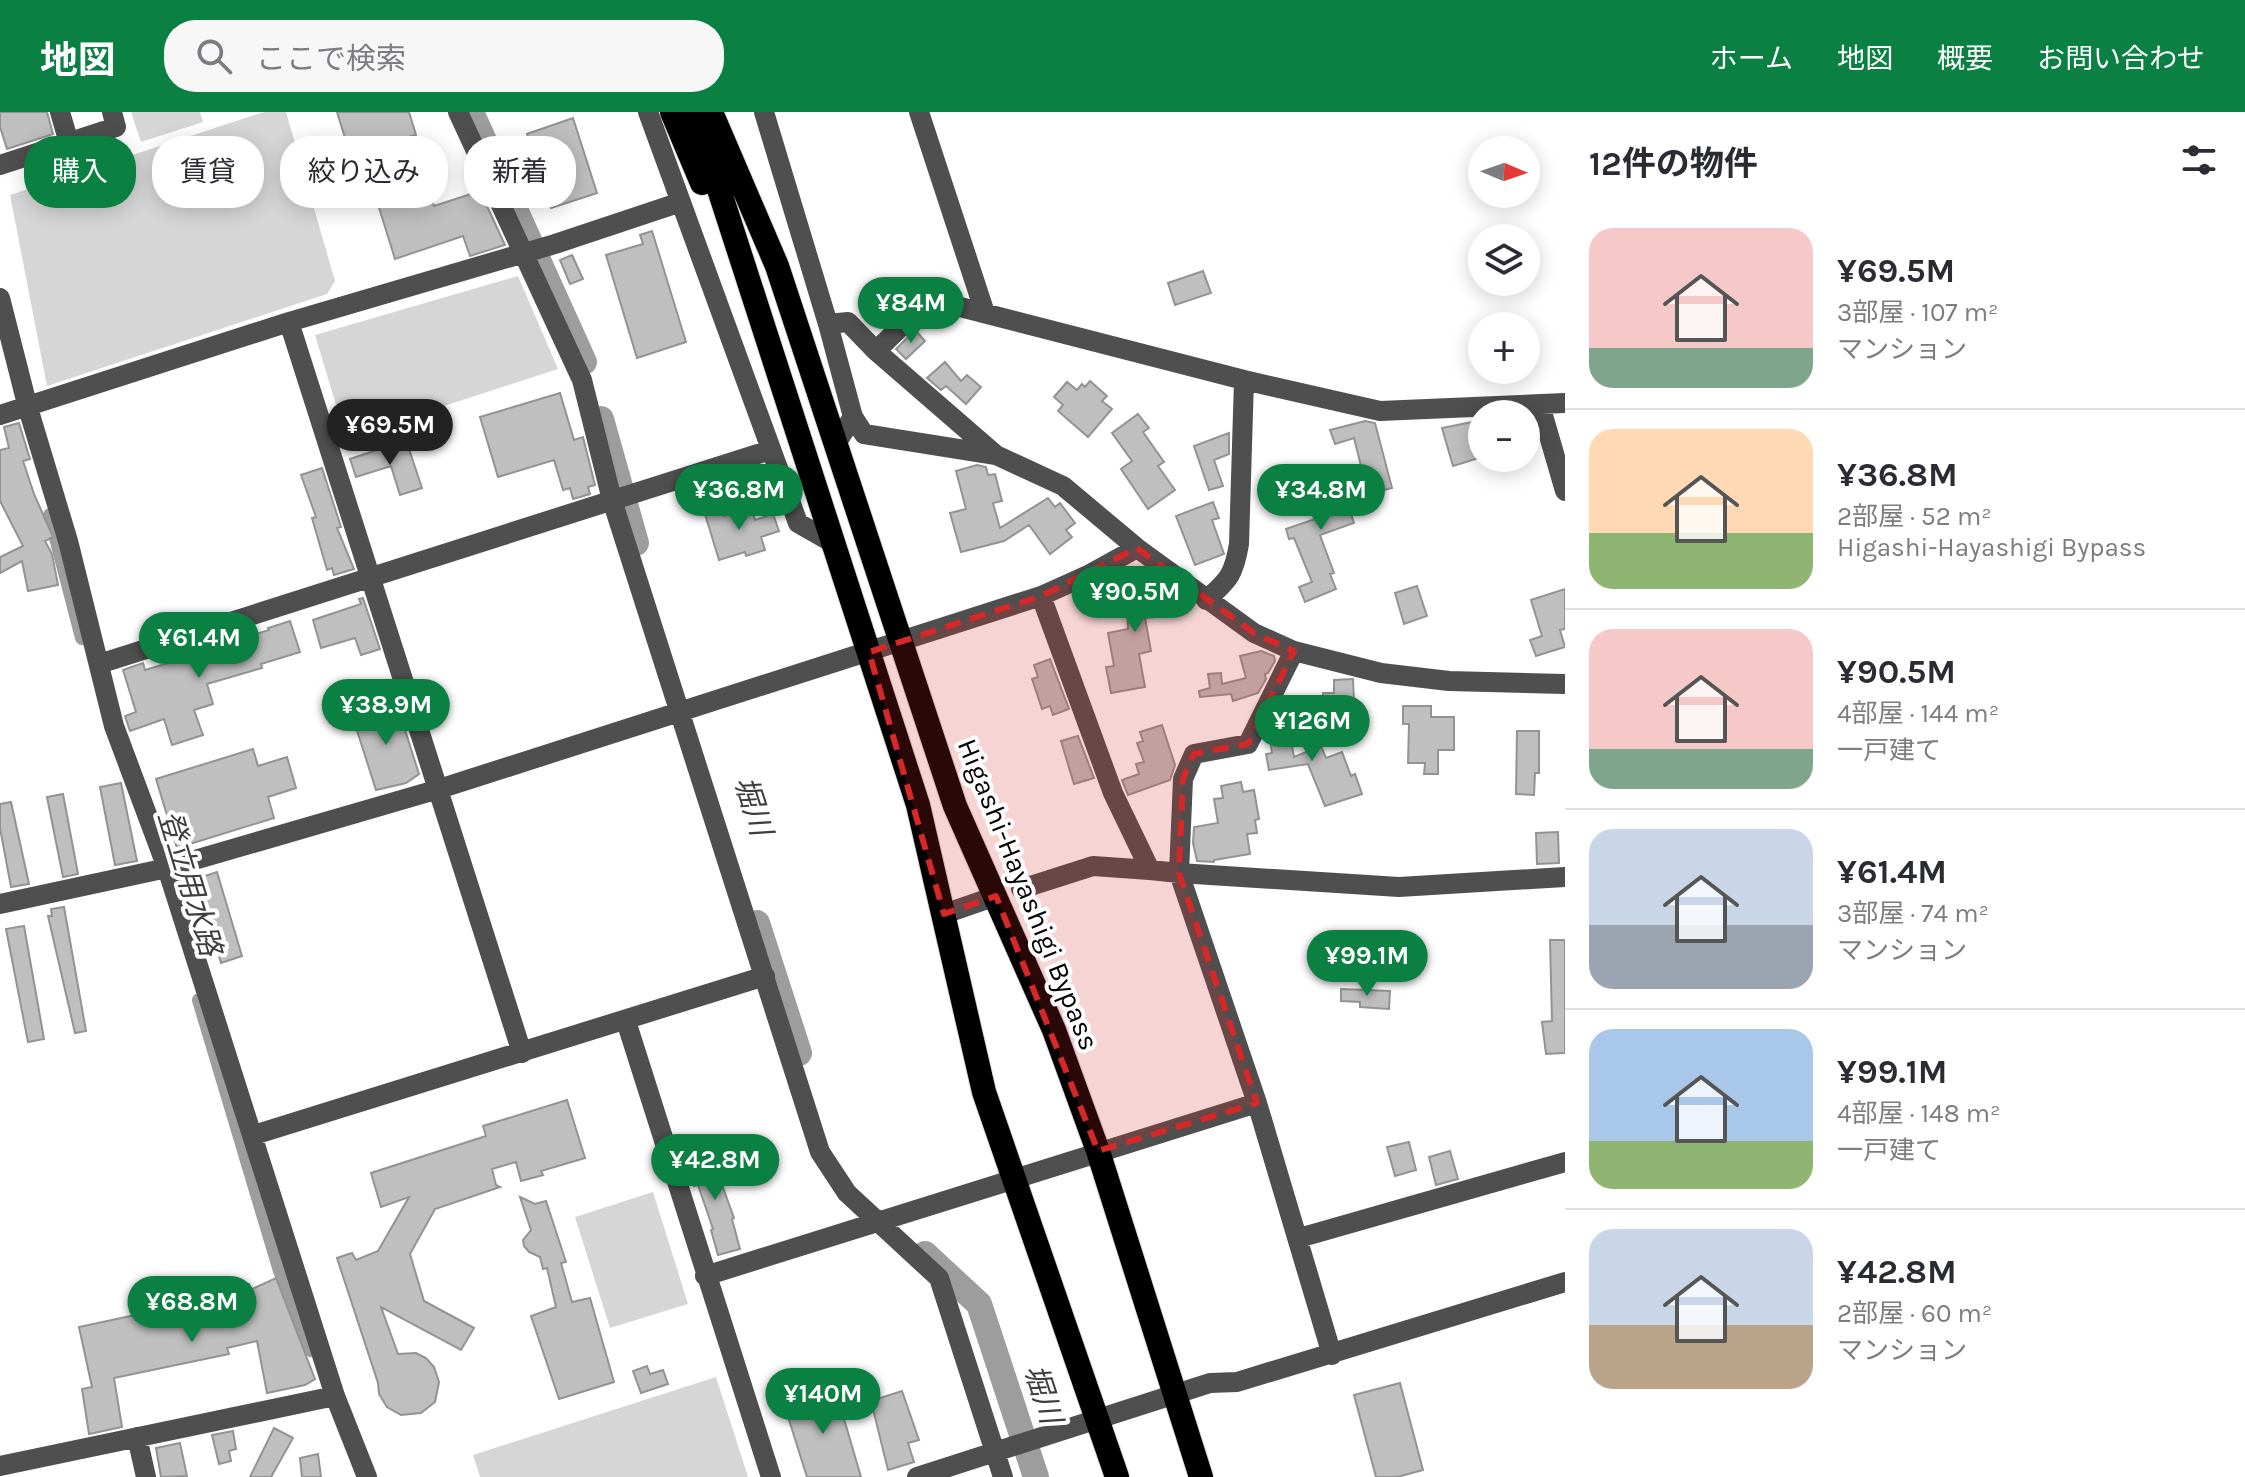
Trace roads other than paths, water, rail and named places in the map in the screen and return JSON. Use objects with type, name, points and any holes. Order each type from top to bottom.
[{"type":"highway","points":[[672,112],[764,334]]},
{"type":"highway","points":[[694,112],[918,805],[984,1092],[1117,1477]]},
{"type":"highway","name":"Higashi-Hayashigi Bypass","points":[[711,112],[777,266],[955,806],[1054,1030],[1098,1151],[1201,1477]]},
{"type":"highway","points":[[722,112],[777,266]]},
{"type":"street","points":[[60,112],[67,136]]},
{"type":"street","points":[[90,136],[116,127],[112,112]]},
{"type":"street","points":[[458,112],[582,380],[612,500],[820,1152],[847,1193],[939,1278],[1003,1477]]},
{"type":"street","points":[[648,112],[798,523],[833,543]]},
{"type":"street","points":[[764,112],[853,417],[864,434],[996,455],[1063,486],[1206,600],[1254,633],[1294,651],[1381,673],[1449,681],[1565,684]]},
{"type":"street","points":[[919,112],[985,313]]},
{"type":"street","points":[[0,165],[24,157]]},
{"type":"street","points":[[0,415],[289,322],[555,244],[681,202]]},
{"type":"street","points":[[0,298],[28,408],[68,541],[114,726],[167,868],[335,1396],[367,1477]]},
{"type":"street","points":[[876,351],[929,299],[1244,380],[1380,411],[1468,408]]},
{"type":"street","points":[[289,322],[522,1053]]},
{"type":"street","points":[[828,324],[848,322],[876,351],[996,455]]},
{"type":"street","points":[[1206,600],[1229,580],[1235,569],[1239,544],[1244,380]]},
{"type":"street","points":[[1565,403],[1540,405],[1565,491]]},
{"type":"street","points":[[835,445],[853,417]]},
{"type":"street","points":[[99,664],[770,450]]},
{"type":"street","points":[[0,904],[167,868],[439,789],[1041,596],[1137,548]]},
{"type":"street","points":[[1041,596],[1113,793],[1150,870]]},
{"type":"street","points":[[1294,651],[1248,744],[1194,754],[1183,779],[1179,873],[1257,1103],[1332,1355]]},
{"type":"street","points":[[1021,889],[1093,866],[1399,887],[1565,877]]},
{"type":"street","points":[[944,914],[996,896]]},
{"type":"street","points":[[254,1135],[765,976]]},
{"type":"street","points":[[626,1021],[771,1477]]},
{"type":"street","points":[[705,1276],[1257,1103]]},
{"type":"street","points":[[1299,1238],[1565,1162]]},
{"type":"street","points":[[917,1477],[1210,1383],[1237,1382],[1332,1355],[1565,1282]]},
{"type":"street","points":[[0,1466],[335,1396]]},
{"type":"street","points":[[137,1437],[146,1477]]},
{"type":"waterway","name":"堀川","points":[[471,112],[584,362]]},
{"type":"waterway","name":"堀川","points":[[601,419],[636,543]]},
{"type":"waterway","name":"登立用水路","points":[[50,515],[82,638]]},
{"type":"waterway","name":"堀川","points":[[757,923],[799,1053]]},
{"type":"waterway","name":"登立用水路","points":[[199,1000],[280,1271],[311,1350]]},
{"type":"waterway","name":"堀川","points":[[925,1254],[979,1304],[1036,1477]]}]
